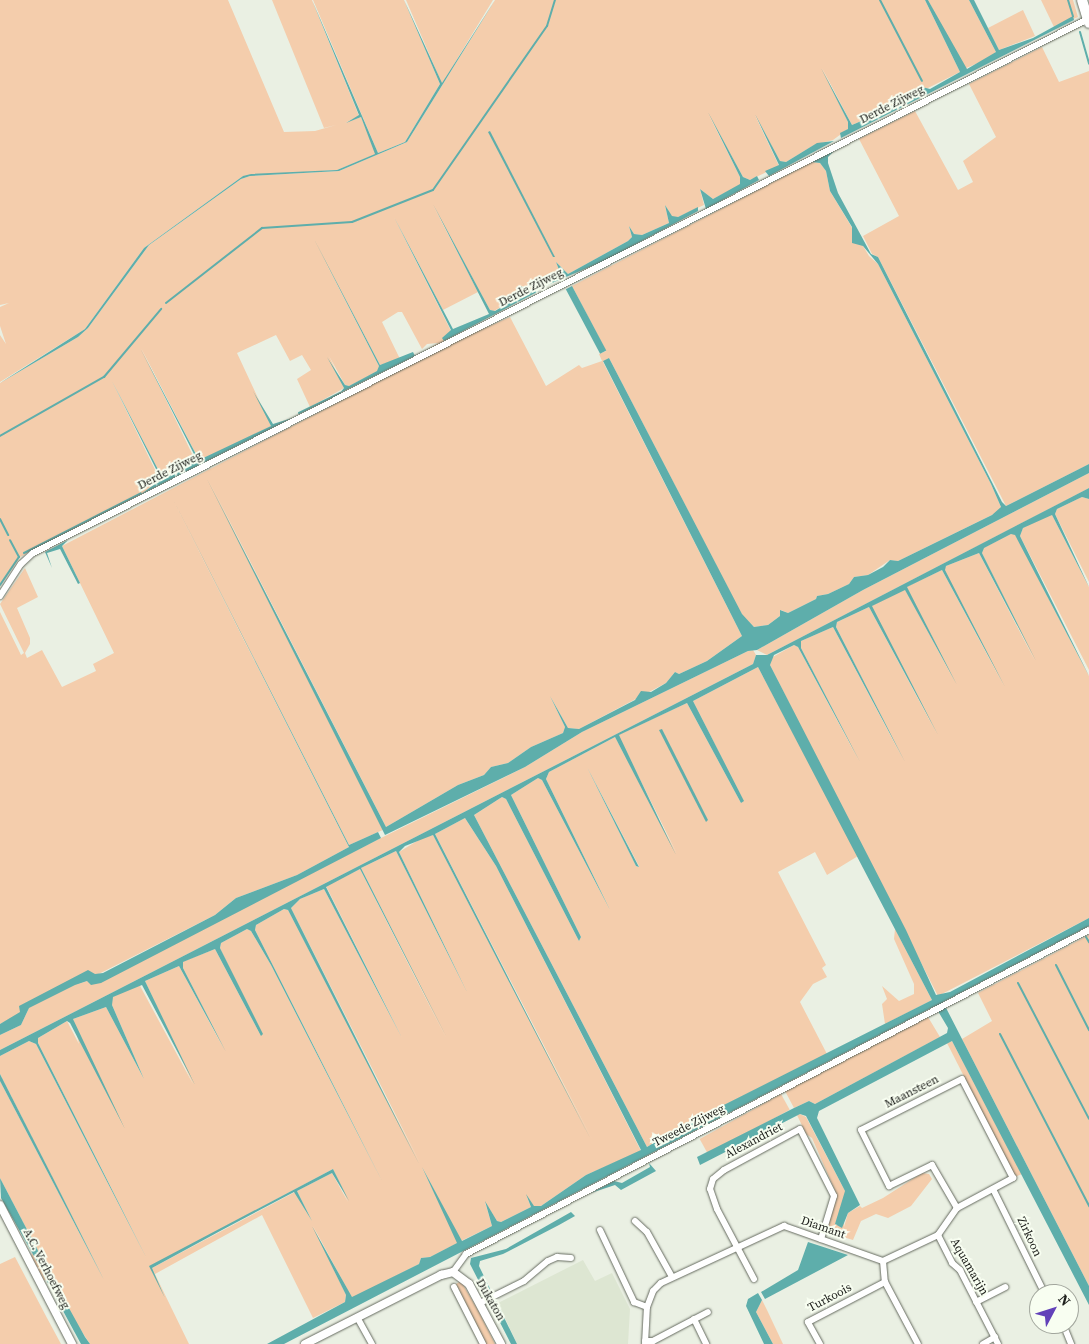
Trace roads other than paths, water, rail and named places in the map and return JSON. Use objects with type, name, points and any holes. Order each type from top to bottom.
[{"type":"main road","points":[[1082,0],[1088,21]]},
{"type":"street","name":"Derde Zijweg","points":[[0,596],[21,564],[33,553],[1088,21]]},
{"type":"street","name":"Tweede Zijweg","points":[[453,1272],[466,1254],[1089,930]]},
{"type":"street","name":"Maansteen","points":[[962,1079],[1013,1178],[993,1189],[956,1208],[932,1165],[889,1186],[861,1130],[962,1079]]},
{"type":"street","name":"Alexandriet","points":[[754,1280],[712,1195],[710,1189],[713,1179],[724,1170],[800,1129],[834,1196],[820,1239]]},
{"type":"street","name":"Zirkoon","points":[[993,1189],[1040,1284]]},
{"type":"street","name":"A.C. Verhoefweg","points":[[0,1205],[72,1344]]},
{"type":"street","points":[[918,1344],[884,1282],[882,1261],[938,1235],[956,1208]]},
{"type":"street","points":[[635,1220],[647,1232],[672,1277]]},
{"type":"street","name":"Diamant","points":[[645,1342],[647,1307],[653,1291],[672,1277],[784,1226],[882,1261]]},
{"type":"street","points":[[600,1230],[634,1302],[647,1307]]},
{"type":"street","name":"Aquamarijn","points":[[938,1235],[997,1341],[983,1344]]},
{"type":"street","points":[[483,1301],[524,1281],[548,1261],[557,1257],[570,1258]]},
{"type":"street","name":"Dukaton","points":[[453,1272],[469,1284],[483,1301],[501,1344]]},
{"type":"street","points":[[304,1344],[441,1275],[453,1272]]},
{"type":"street","name":"Turkoois","points":[[820,1344],[808,1322],[884,1282]]},
{"type":"street","points":[[976,1302],[1005,1286]]},
{"type":"street","points":[[454,1287],[483,1344]]},
{"type":"street","points":[[645,1342],[653,1341],[708,1312]]},
{"type":"street","points":[[357,1317],[372,1344]]},
{"type":"street","points":[[694,1319],[706,1344]]},
{"type":"water","points":[[312,0],[378,153],[405,142],[440,84],[404,0],[442,83],[495,0],[407,142],[339,171],[250,176],[241,179],[149,245],[88,328],[78,337],[0,383],[85,329],[144,248],[243,176],[337,170],[375,154],[361,117],[346,123],[359,115]]},
{"type":"water","points":[[925,0],[928,0],[967,69],[996,52],[969,0],[974,0],[999,50],[1033,38],[1073,16],[1074,20],[841,138],[840,133],[848,129],[848,122],[821,68],[852,125],[887,110],[888,104],[892,106],[921,93],[922,87],[930,89],[960,72]]},
{"type":"water","points":[[708,112],[743,177],[750,180],[757,176],[759,180],[706,209],[700,189],[713,199],[740,184],[740,177]]},
{"type":"water","points":[[755,114],[780,161],[786,162],[817,143],[834,141],[769,176],[765,171],[779,165]]},
{"type":"water","points":[[490,131],[555,257],[553,257],[488,132]]},
{"type":"water","points":[[834,151],[828,157],[828,163],[838,193],[871,254],[878,257],[1002,502],[1006,506],[1089,464],[1089,473],[863,590],[757,650],[748,651],[582,732],[525,767],[385,835],[207,479],[386,827],[458,785],[484,775],[491,767],[508,763],[531,747],[563,733],[565,727],[550,696],[568,728],[579,729],[635,700],[641,691],[651,692],[666,683],[675,672],[679,674],[707,661],[742,636],[603,361],[609,358],[742,614],[754,627],[768,625],[780,616],[780,610],[788,613],[816,599],[817,596],[828,594],[849,584],[854,577],[868,575],[883,567],[890,560],[898,561],[992,515],[1001,507],[991,484],[878,264],[863,246],[852,243],[852,227],[830,191],[826,171],[820,163],[812,162]]},
{"type":"water","points":[[433,204],[490,310],[495,311],[520,296],[521,286],[526,292],[539,291],[444,341],[442,338],[451,330],[394,217],[453,329],[489,314]]},
{"type":"water","points":[[665,205],[672,216],[678,217],[698,207],[698,211],[606,260],[545,286],[561,275],[556,262],[568,274],[628,241],[632,237],[629,226],[634,234],[642,235],[669,223]]},
{"type":"water","points":[[313,237],[380,365],[413,352],[415,356],[340,393],[344,388],[327,357],[345,385],[349,386],[377,371],[379,366]]},
{"type":"water","points":[[572,286],[606,350],[600,354],[566,289]]},
{"type":"water","points":[[140,348],[199,460],[271,426],[253,391],[273,424],[292,418],[140,495],[160,480],[159,475],[112,381],[163,479],[195,462],[196,458]]},
{"type":"water","points":[[1089,488],[1089,499],[1082,497],[1057,509],[1055,514],[1089,587],[1052,515],[1023,528],[1020,536],[1089,676],[1015,535],[1011,534],[984,548],[982,553],[1036,661],[979,553],[946,566],[945,570],[1005,687],[942,570],[907,587],[957,685],[905,590],[872,606],[938,735],[869,607],[837,622],[836,627],[905,762],[833,627],[801,641],[801,648],[860,762],[798,647],[794,645],[774,655],[770,665],[906,930],[936,995],[950,992],[1089,918],[1089,926],[943,1002],[1089,1286],[1089,1305],[952,1041],[819,1111],[817,1118],[860,1205],[848,1213],[842,1228],[835,1224],[845,1191],[806,1116],[800,1114],[700,1165],[697,1157],[809,1101],[815,1104],[947,1033],[948,1028],[935,1006],[284,1344],[267,1344],[345,1302],[346,1295],[312,1226],[352,1297],[419,1264],[421,1258],[430,1257],[457,1243],[422,1167],[462,1241],[492,1226],[485,1201],[497,1221],[501,1222],[531,1207],[526,1194],[534,1206],[541,1206],[586,1175],[641,1150],[496,866],[465,818],[435,834],[591,1140],[433,835],[405,846],[399,852],[467,992],[396,851],[361,868],[447,1038],[360,869],[326,887],[402,1038],[324,889],[300,899],[291,908],[419,1164],[288,910],[284,909],[256,925],[255,930],[383,1183],[271,965],[251,931],[247,929],[221,943],[220,948],[263,1034],[261,1036],[215,949],[183,962],[183,968],[226,1052],[179,966],[145,981],[195,1085],[142,985],[113,997],[112,1005],[144,1079],[106,1007],[73,1019],[125,1129],[70,1023],[67,1021],[38,1038],[38,1043],[147,1259],[36,1044],[29,1041],[0,1056],[0,1050],[753,664],[756,655],[767,655]],"holes":[[[758,667],[932,1000],[680,1127],[647,1147],[474,815],[502,797],[506,799],[579,941],[581,937],[511,795],[538,778],[542,780],[610,910],[546,779],[549,772],[615,737],[676,855],[619,735],[687,703],[741,803],[744,801],[693,701]]]},
{"type":"water","points":[[172,497],[349,845],[378,832],[381,838],[101,983],[91,985],[87,981],[75,985],[29,1008],[21,1025],[0,1035],[0,1024],[20,1012],[19,1006],[88,970],[95,974],[103,973],[215,915],[236,898],[297,875],[349,847]]},
{"type":"water","points":[[68,540],[62,546],[80,583],[78,584],[60,549],[47,553],[52,568],[45,552]]},
{"type":"water","points":[[662,729],[708,820],[706,822],[659,730]]},
{"type":"water","points":[[587,767],[639,867],[636,866]]},
{"type":"water","points":[[0,1074],[54,1180],[104,1280],[0,1081]]},
{"type":"water","points":[[649,1163],[656,1171],[621,1190],[615,1185],[591,1193],[614,1181],[622,1183],[650,1167]]},
{"type":"water","points":[[333,1169],[349,1201],[332,1173],[297,1191],[312,1221],[294,1192],[152,1268],[165,1298],[149,1266]]},
{"type":"water","points":[[0,1178],[44,1262],[39,1265],[1,1198]]},
{"type":"water","points":[[571,1212],[575,1216],[559,1225],[503,1254],[480,1261],[479,1266],[517,1344],[511,1344],[470,1264],[471,1258],[506,1249]]},
{"type":"water","points":[[808,1242],[848,1255],[765,1299],[761,1292],[798,1270]]},
{"type":"water","points":[[49,1272],[90,1344],[81,1344],[43,1274]]},
{"type":"water","points":[[758,1293],[762,1300],[756,1312],[773,1344],[764,1344],[746,1306],[748,1299]]},
{"type":"waterway","points":[[166,303],[262,228],[352,222],[433,190],[547,26],[555,0]]},
{"type":"waterway","points":[[880,0],[922,81]]},
{"type":"waterway","points":[[1068,0],[1073,16]]},
{"type":"waterway","points":[[1080,32],[1089,64]]},
{"type":"waterway","points":[[0,436],[104,377],[161,309]]},
{"type":"waterway","points":[[299,413],[340,393]]},
{"type":"waterway","points":[[24,553],[141,493]]},
{"type":"waterway","points":[[0,519],[8,535]]},
{"type":"waterway","points":[[0,585],[19,557],[10,540]]},
{"type":"waterway","points":[[1086,937],[1089,942]]},
{"type":"waterway","points":[[1056,965],[1089,1030]]},
{"type":"waterway","points":[[1018,983],[1089,1119]]},
{"type":"waterway","points":[[1000,1034],[1089,1206]]}]
